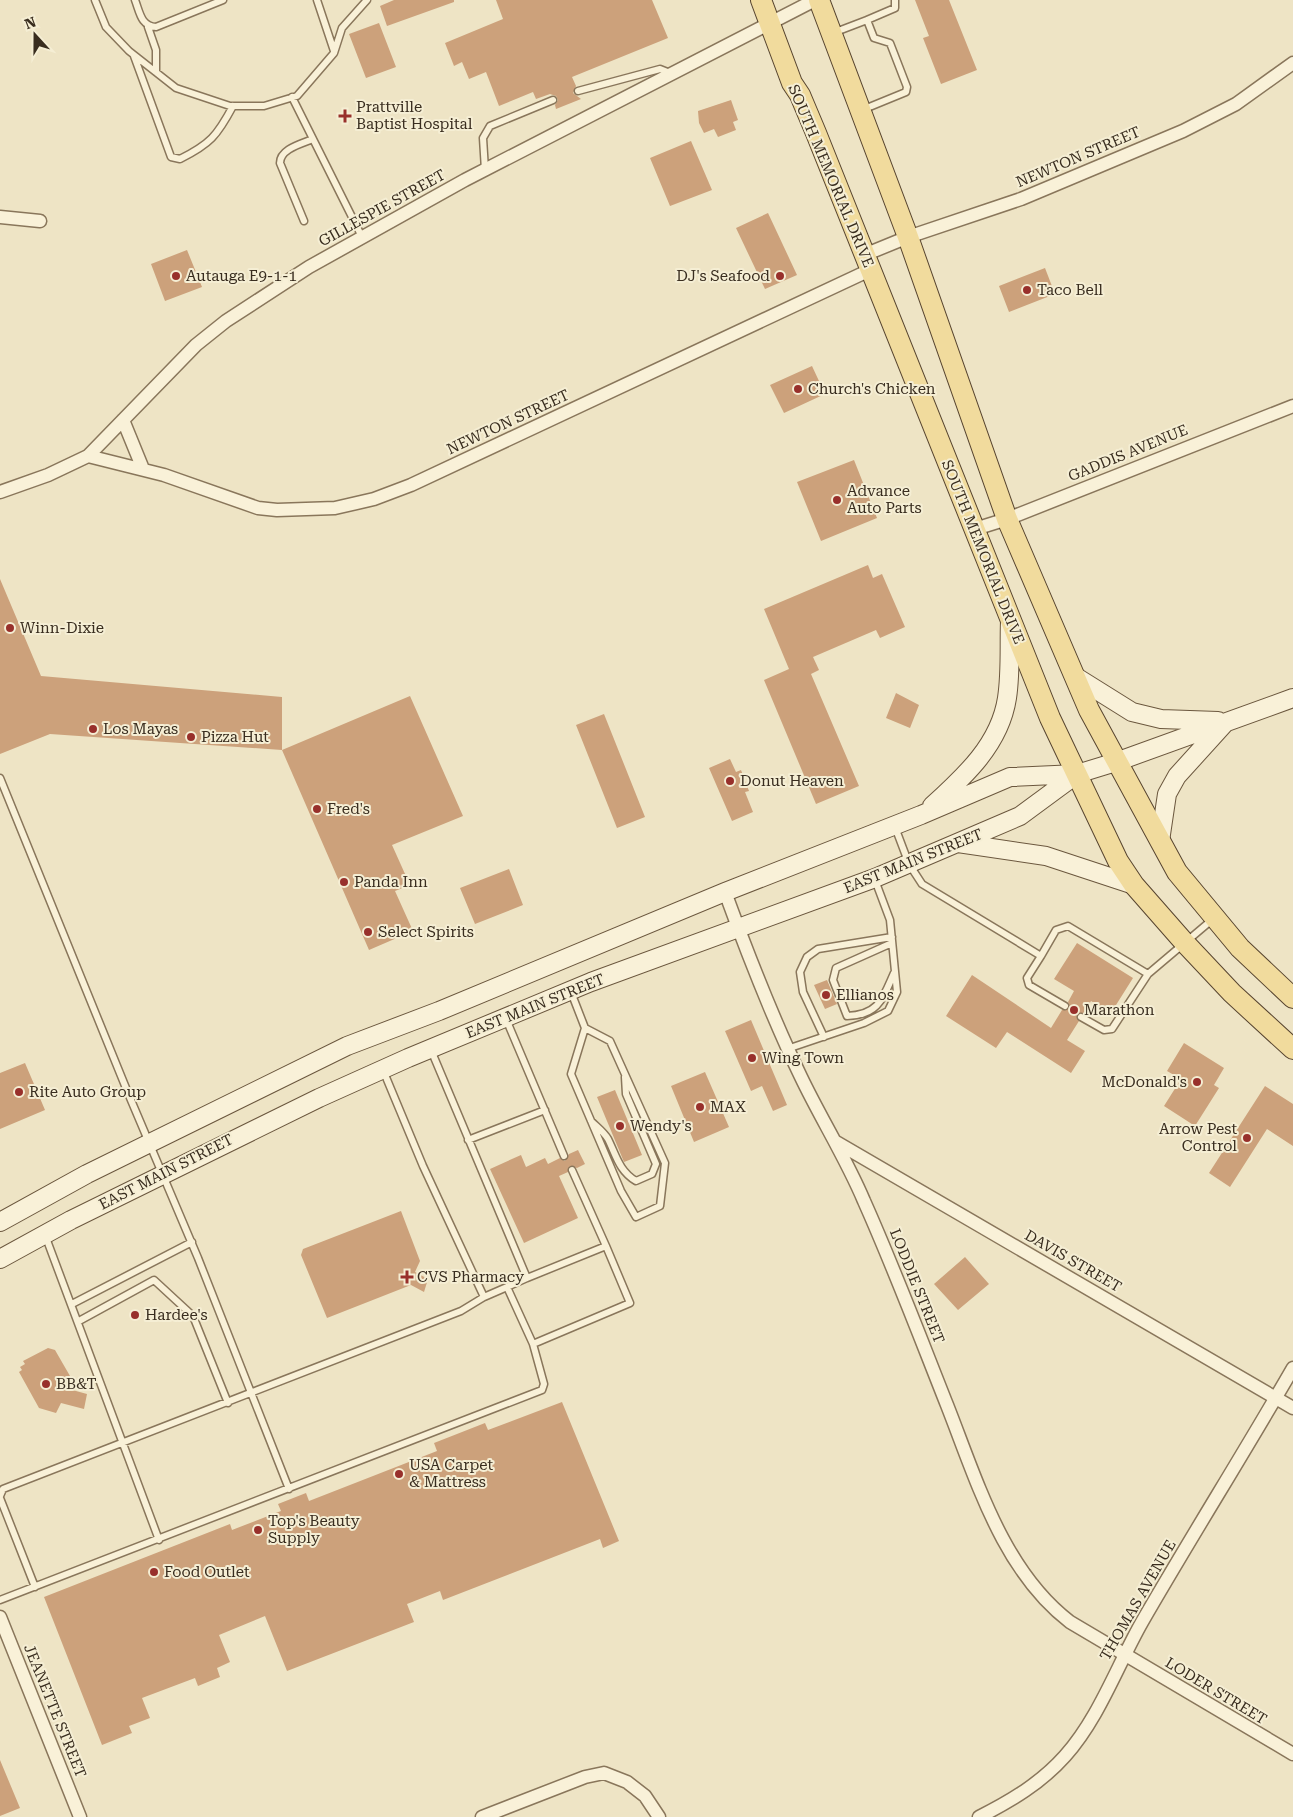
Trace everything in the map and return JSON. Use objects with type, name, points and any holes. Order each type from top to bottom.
[{"type":"main road","name":"SOUTH MEMORIAL DRIVE","points":[[761,0],[792,83],[800,95],[816,133],[1050,718],[1118,861],[1134,884],[1184,942],[1232,993],[1293,1049]]},
{"type":"main road","points":[[819,0],[908,236],[1007,519],[1089,710],[1177,872],[1240,948],[1293,998]]},
{"type":"main road","points":[[921,816],[970,770],[994,737],[1007,699],[1010,620]]},
{"type":"main road","points":[[1076,677],[1132,712],[1161,719],[1226,722]]},
{"type":"main road","name":"EAST MAIN STREET","points":[[0,1222],[86,1174],[347,1046],[439,1011],[725,892],[921,816],[1010,777],[1077,774],[1116,762],[1293,698]]},
{"type":"main road","points":[[1160,841],[1167,794],[1177,776],[1226,722]]},
{"type":"main road","name":"EAST MAIN STREET","points":[[0,1259],[162,1174],[383,1069],[570,991],[739,930],[909,864],[1020,816],[1077,774]]},
{"type":"main road","points":[[957,843],[1046,856],[1134,884]]},
{"type":"street","name":"GILLESPIE STREET","points":[[0,492],[48,475],[88,456],[140,400],[196,346],[226,321],[275,287],[485,170],[670,73],[815,0]]},
{"type":"street","name":"NEWTON STREET","points":[[88,456],[143,469],[258,508],[316,510],[374,500],[420,481],[867,262],[908,236],[1021,199],[1184,131],[1236,104],[1293,63]]},
{"type":"street","points":[[0,217],[40,221]]},
{"type":"street","name":"GADDIS AVENUE","points":[[975,529],[1007,519],[1293,406]]},
{"type":"street","points":[[123,420],[143,469]]},
{"type":"street","name":"LODDIE STREET","points":[[725,892],[768,1008],[868,1208],[975,1475],[1008,1549],[1030,1583],[1056,1612],[1124,1654]]},
{"type":"street","name":"DAVIS STREET","points":[[836,1142],[1293,1408]]},
{"type":"street","name":"THOMAS AVENUE","points":[[979,1817],[1020,1794],[1052,1770],[1066,1755],[1099,1704],[1124,1654],[1293,1368]]},
{"type":"street","name":"JEANETTE STREET","points":[[0,1617],[80,1817]]},
{"type":"street","name":"LODER STREET","points":[[1124,1654],[1293,1754]]},
{"type":"street","points":[[482,1817],[586,1777],[604,1773],[628,1782],[644,1796],[659,1817]]},
{"type":"lane","points":[[95,0],[106,26],[134,55],[176,88],[233,106],[264,106],[297,96],[334,52],[342,28],[366,0]]},
{"type":"lane","points":[[135,0],[144,23],[148,26],[156,50],[156,72]]},
{"type":"lane","points":[[148,26],[156,27],[223,0]]},
{"type":"lane","points":[[317,0],[334,52]]},
{"type":"lane","points":[[832,33],[895,8],[895,0]]},
{"type":"lane","points":[[861,110],[906,92],[907,87],[890,43],[874,38],[866,20]]},
{"type":"lane","points":[[134,55],[171,156],[180,159],[203,148],[219,132],[233,106]]},
{"type":"lane","points":[[578,91],[660,69],[670,73]]},
{"type":"lane","points":[[292,97],[362,237]]},
{"type":"lane","points":[[485,170],[483,138],[490,126],[553,100]]},
{"type":"lane","points":[[304,220],[280,163],[280,158],[285,152],[313,138]]},
{"type":"lane","points":[[0,778],[162,1174],[192,1242],[289,1489]]},
{"type":"lane","points":[[894,826],[909,864],[922,884],[1041,956]]},
{"type":"lane","points":[[787,1049],[864,1023],[888,1011],[897,992],[892,940],[890,920],[875,878]]},
{"type":"lane","points":[[1081,1017],[1104,1030],[1112,1029],[1148,974],[1214,918]]},
{"type":"lane","points":[[1065,1006],[1029,985],[1027,978],[1056,930],[1068,926],[1148,974]]},
{"type":"lane","points":[[892,940],[836,968],[833,980],[847,1016],[860,1016],[877,1008],[895,972]]},
{"type":"lane","points":[[824,1036],[804,992],[800,972],[807,957],[818,949],[892,940]]},
{"type":"lane","points":[[570,991],[585,1028],[571,1074],[621,1191],[636,1217],[660,1206],[665,1163],[610,1041],[585,1028]]},
{"type":"lane","points":[[505,1018],[564,1156]]},
{"type":"lane","points":[[431,1049],[527,1278]]},
{"type":"lane","points":[[383,1069],[423,1166],[484,1297]]},
{"type":"lane","points":[[589,1119],[607,1137],[615,1158],[626,1175],[636,1181],[652,1174],[656,1164],[626,1094],[624,1072]]},
{"type":"lane","points":[[468,1140],[545,1110]]},
{"type":"lane","points":[[533,1344],[630,1304],[572,1170]]},
{"type":"lane","points":[[45,1234],[159,1540]]},
{"type":"lane","points":[[72,1304],[192,1242]]},
{"type":"lane","points":[[35,1587],[0,1497],[4,1489],[461,1311],[484,1297],[606,1246]]},
{"type":"lane","points":[[79,1321],[154,1280],[193,1316],[228,1403]]},
{"type":"lane","points":[[0,1600],[542,1390],[544,1384],[533,1344],[508,1287]]},
{"type":"building","points":[[394,0],[454,0],[454,2],[387,26],[380,6]]},
{"type":"building","name":"Prattville Baptist Hospital","points":[[496,0],[652,0],[668,38],[572,77],[576,86],[573,93],[581,99],[556,109],[555,105],[558,100],[556,96],[550,94],[536,99],[533,92],[499,106],[486,72],[469,79],[462,62],[454,66],[445,43],[503,19]]},
{"type":"building","points":[[915,0],[949,0],[977,70],[941,84],[923,38],[929,36]]},
{"type":"building","points":[[379,23],[396,67],[366,78],[349,34]]},
{"type":"building","points":[[731,100],[738,120],[733,122],[736,130],[718,137],[714,129],[704,133],[699,123],[698,111]]},
{"type":"building","points":[[691,141],[712,190],[670,206],[650,158]]},
{"type":"building","points":[[768,213],[797,275],[765,289],[736,228]]},
{"type":"building","name":"Autauga E9-1-1","points":[[187,250],[202,287],[165,301],[151,264]]},
{"type":"building","name":"Taco Bell","points":[[1045,268],[1055,294],[1009,312],[999,286]]},
{"type":"building","name":"Church's Chicken","points":[[812,366],[825,394],[784,413],[770,385]]},
{"type":"building","name":"Advance Auto Parts","points":[[854,460],[877,518],[821,541],[797,482]]},
{"type":"building","points":[[868,565],[873,578],[882,574],[905,627],[880,638],[876,630],[813,657],[819,670],[811,674],[859,786],[816,804],[764,680],[789,669],[764,609]]},
{"type":"building","points":[[0,579],[41,676],[282,697],[282,750],[50,734],[0,754]]},
{"type":"building","points":[[896,693],[919,705],[910,728],[886,718]]},
{"type":"building","points":[[410,696],[463,816],[392,845],[410,885],[395,891],[413,931],[369,950],[282,750]]},
{"type":"building","points":[[604,714],[645,817],[617,828],[576,725]]},
{"type":"building","name":"Donut Heaven","points":[[730,759],[736,772],[741,770],[749,791],[745,792],[753,812],[732,821],[709,768]]},
{"type":"building","points":[[509,869],[523,905],[475,924],[460,888]]},
{"type":"building","name":"Marathon","points":[[1077,943],[1133,978],[1111,1013],[1091,1001],[1084,1013],[1077,1014],[1079,1021],[1067,1040],[1085,1051],[1071,1073],[1007,1032],[996,1048],[946,1016],[972,975],[1051,1028],[1062,1010],[1070,1008],[1068,1002],[1074,991],[1054,979]]},
{"type":"building","name":"Ellianos","points":[[827,980],[837,1004],[825,1009],[814,985]]},
{"type":"building","name":"Wing Town","points":[[751,1020],[787,1105],[773,1111],[762,1086],[751,1091],[725,1031]]},
{"type":"building","name":"McDonald's","points":[[1184,1043],[1224,1068],[1214,1085],[1219,1088],[1195,1126],[1164,1106],[1181,1079],[1167,1071]]},
{"type":"building","name":"Rite Auto Group","points":[[25,1063],[45,1110],[0,1129],[0,1073]]},
{"type":"building","name":"MAX","points":[[705,1072],[729,1127],[694,1142],[671,1086]]},
{"type":"building","name":"Arrow Pest Control","points":[[1265,1086],[1293,1104],[1293,1146],[1267,1129],[1230,1187],[1209,1173]]},
{"type":"building","name":"Wendy's","points":[[615,1090],[642,1155],[624,1162],[597,1097]]},
{"type":"building","points":[[578,1150],[585,1164],[577,1168],[570,1166],[568,1172],[559,1176],[578,1218],[524,1243],[490,1169],[521,1155],[526,1167],[545,1158],[548,1164],[560,1158],[565,1161],[569,1154]]},
{"type":"building","name":"CVS Pharmacy","points":[[401,1211],[420,1261],[415,1272],[428,1279],[424,1292],[411,1285],[327,1318],[301,1255],[303,1249]]},
{"type":"building","points":[[965,1257],[989,1284],[958,1310],[934,1284]]},
{"type":"building","name":"BB&T","points":[[48,1348],[55,1350],[70,1376],[65,1388],[87,1394],[84,1409],[61,1403],[56,1413],[39,1408],[19,1372],[22,1370],[20,1367],[25,1364],[23,1361]]},
{"type":"building","points":[[562,1402],[619,1541],[603,1548],[600,1539],[443,1600],[440,1591],[407,1604],[414,1622],[287,1671],[265,1616],[219,1635],[230,1662],[217,1668],[220,1677],[198,1686],[195,1678],[142,1698],[150,1718],[129,1726],[132,1733],[102,1745],[44,1597],[230,1524],[232,1530],[281,1511],[278,1504],[306,1493],[309,1501],[437,1451],[434,1443],[485,1423],[488,1430]]},
{"type":"building","points":[[0,1760],[20,1808],[0,1816]]},
{"type":"place","name":"Prattville Baptist Hospital","points":[[345,116]]},
{"type":"place","name":"Autauga E9-1-1","points":[[176,276]]},
{"type":"place","name":"DJ's Seafood","points":[[780,276]]},
{"type":"place","name":"Taco Bell","points":[[1027,290]]},
{"type":"place","name":"Church's Chicken","points":[[798,389]]},
{"type":"place","name":"Advance Auto Parts","points":[[837,500]]},
{"type":"place","name":"Winn-Dixie","points":[[10,628]]},
{"type":"place","name":"Los Mayas","points":[[93,729]]},
{"type":"place","name":"Pizza Hut","points":[[191,737]]},
{"type":"place","name":"Donut Heaven","points":[[730,781]]},
{"type":"place","name":"Fred's","points":[[317,809]]},
{"type":"place","name":"Panda Inn","points":[[344,882]]},
{"type":"place","name":"Select Spirits","points":[[368,932]]},
{"type":"place","name":"Ellianos","points":[[826,995]]},
{"type":"place","name":"Marathon","points":[[1074,1010]]},
{"type":"place","name":"Wing Town","points":[[752,1058]]},
{"type":"place","name":"McDonald's","points":[[1197,1082]]},
{"type":"place","name":"Rite Auto Group","points":[[19,1092]]},
{"type":"place","name":"MAX","points":[[700,1107]]},
{"type":"place","name":"Wendy's","points":[[620,1126]]},
{"type":"place","name":"Arrow Pest Control","points":[[1247,1138]]},
{"type":"place","name":"CVS Pharmacy","points":[[407,1277]]},
{"type":"place","name":"Hardee's","points":[[135,1315]]},
{"type":"place","name":"BB&T","points":[[46,1384]]},
{"type":"place","name":"USA Carpet & Mattress","points":[[399,1474]]},
{"type":"place","name":"Top's Beauty Supply","points":[[258,1530]]},
{"type":"place","name":"Food Outlet","points":[[154,1572]]}]
